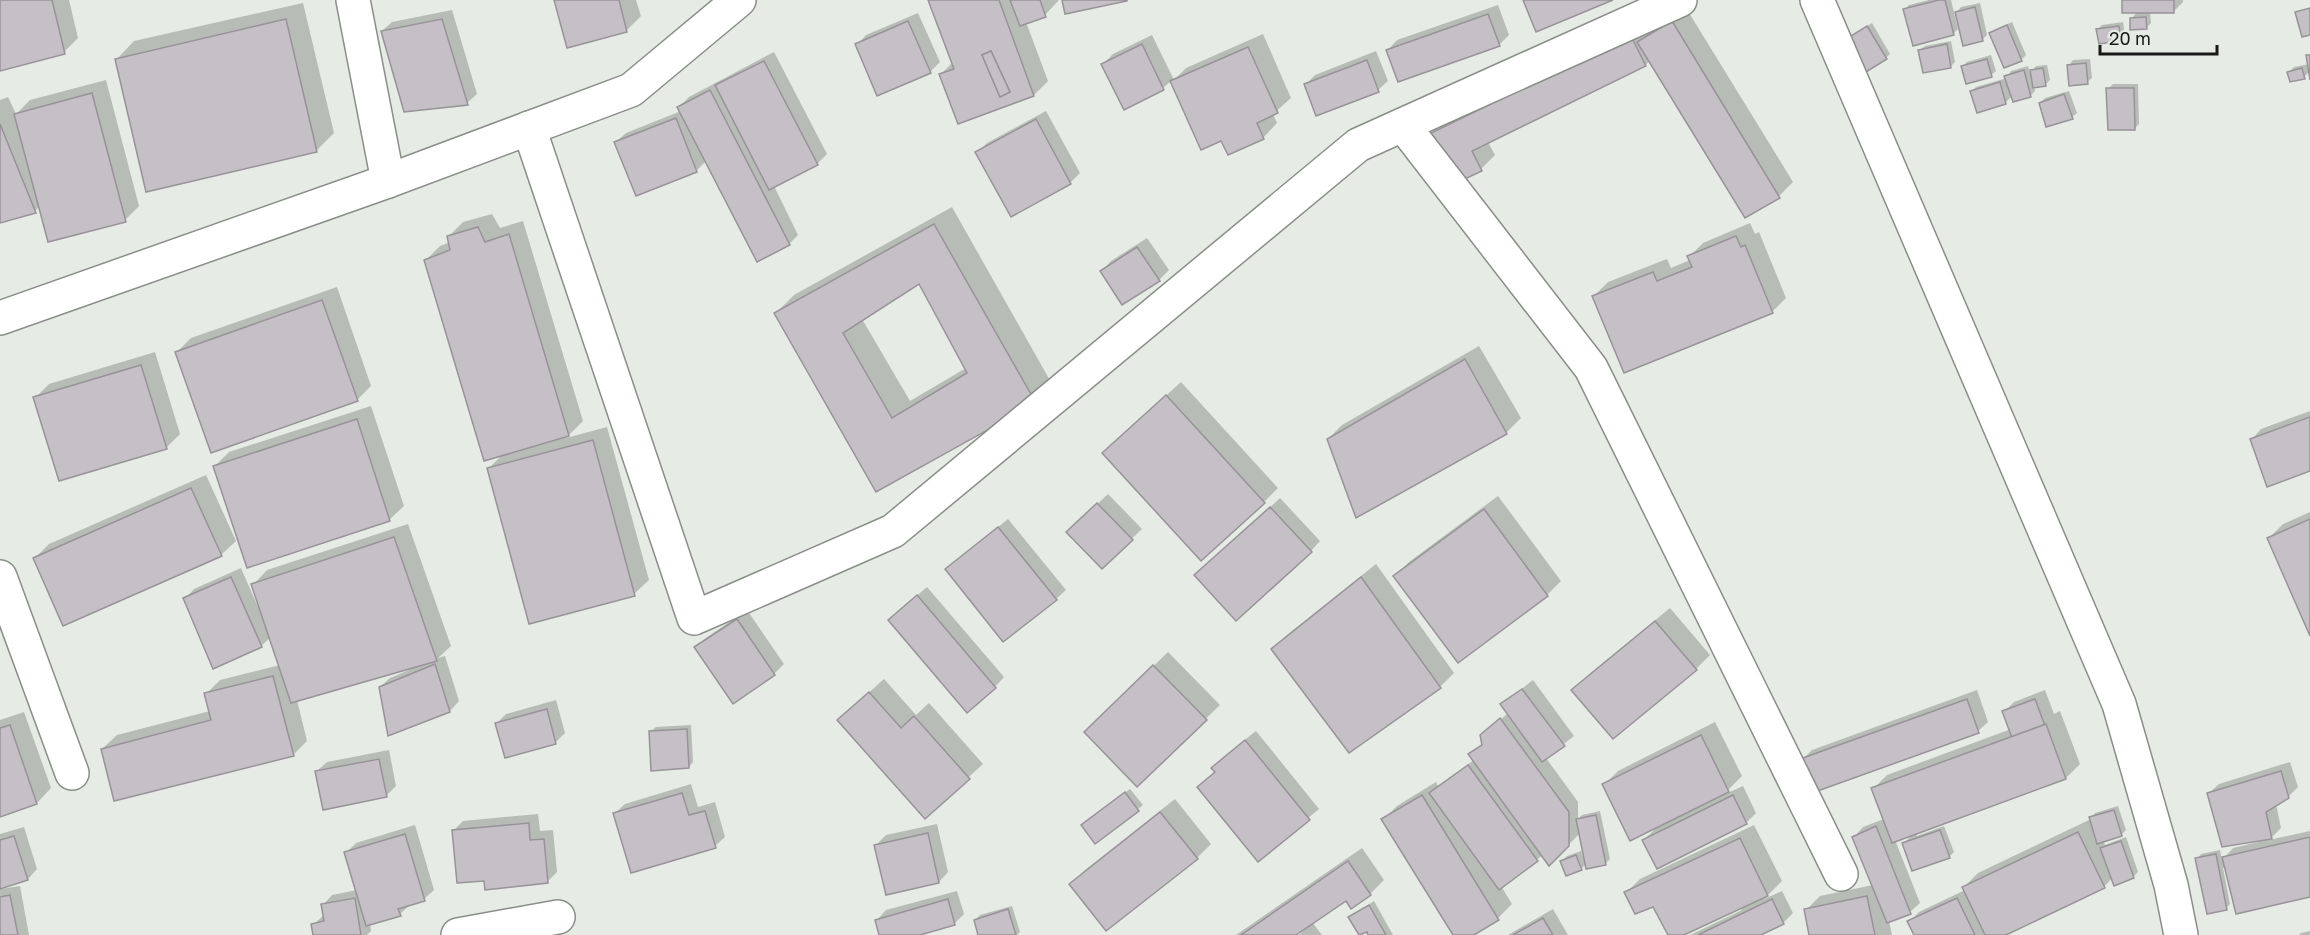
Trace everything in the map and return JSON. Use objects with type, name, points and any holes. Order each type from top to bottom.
[{"type":"street","points":[[353,0],[388,181]]},
{"type":"street","points":[[0,318],[388,181],[631,90],[739,0]]},
{"type":"street","points":[[529,128],[694,618],[893,531],[1358,145],[1680,0]]},
{"type":"street","points":[[1816,0],[2119,704],[2171,885],[2181,935]]},
{"type":"street","points":[[1403,125],[1592,368],[1841,874]]},
{"type":"street","points":[[0,577],[72,773]]},
{"type":"street","points":[[458,935],[558,917]]},
{"type":"building","points":[[0,0],[52,0],[65,54],[0,71]]},
{"type":"building","points":[[554,0],[619,0],[627,32],[567,48]]},
{"type":"building","points":[[928,0],[999,0],[1034,96],[958,124],[939,74],[954,69]],"holes":[[[991,51],[1010,92],[1000,97],[982,55]]]},
{"type":"building","points":[[1010,0],[1040,0],[1046,17],[1020,26]]},
{"type":"building","points":[[1062,0],[1127,0],[1127,1],[1065,14]]},
{"type":"building","points":[[1523,0],[1613,0],[1536,32]]},
{"type":"building","points":[[1945,0],[1954,35],[1913,46],[1903,9]]},
{"type":"building","points":[[2122,0],[2174,0],[2174,13],[2122,13]]},
{"type":"building","points":[[1975,7],[1983,41],[1963,46],[1955,12]]},
{"type":"building","points":[[2310,8],[2310,35],[2302,37],[2295,12]]},
{"type":"building","points":[[1488,14],[1500,46],[1398,82],[1386,50]]},
{"type":"building","points":[[2146,17],[2147,29],[2130,30],[2130,18]]},
{"type":"building","points":[[286,19],[317,152],[146,192],[115,59]]},
{"type":"building","points":[[442,19],[468,105],[404,112],[381,31]]},
{"type":"building","points":[[908,21],[931,73],[877,96],[855,44]]},
{"type":"building","points":[[1672,21],[1780,198],[1745,218],[1637,42]]},
{"type":"building","points":[[2007,25],[2022,61],[2004,68],[1989,33]]},
{"type":"building","points":[[1867,26],[1887,59],[1858,77],[1838,44]]},
{"type":"building","points":[[2119,26],[2121,41],[2099,44],[2096,29]]},
{"type":"building","points":[[1631,36],[1646,66],[1472,151],[1482,171],[1454,184],[1427,135]]},
{"type":"building","points":[[1142,44],[1164,90],[1124,110],[1101,64]]},
{"type":"building","points":[[1947,44],[1951,68],[1923,73],[1918,50]]},
{"type":"building","points":[[1248,47],[1278,113],[1257,123],[1264,139],[1228,155],[1221,141],[1201,150],[1170,81]]},
{"type":"building","points":[[991,51],[1010,92],[1000,97],[982,55]]},
{"type":"building","points":[[2306,55],[2310,55],[2310,80]]},
{"type":"building","points":[[1987,59],[1992,77],[1966,84],[1961,66]]},
{"type":"building","points":[[1367,60],[1379,92],[1316,116],[1304,84]]},
{"type":"building","points":[[764,61],[818,165],[769,190],[715,85]]},
{"type":"building","points":[[2086,63],[2088,84],[2069,86],[2067,65]]},
{"type":"building","points":[[2043,68],[2046,86],[2033,88],[2030,70]]},
{"type":"building","points":[[2302,68],[2305,79],[2290,82],[2287,72]]},
{"type":"building","points":[[2024,70],[2031,97],[2013,102],[2004,76]]},
{"type":"building","points":[[2000,82],[2006,104],[1977,113],[1970,91]]},
{"type":"building","points":[[2106,88],[2134,88],[2135,130],[2108,130]]},
{"type":"building","points":[[710,90],[790,245],[757,262],[677,107]]},
{"type":"building","points":[[92,93],[126,222],[48,242],[14,114]]},
{"type":"building","points":[[2064,94],[2073,119],[2046,127],[2039,103]]},
{"type":"building","points":[[676,118],[697,172],[636,196],[614,142]]},
{"type":"building","points":[[1036,119],[1071,184],[1011,217],[975,152]]},
{"type":"building","points":[[0,124],[36,213],[0,223]]},
{"type":"building","points":[[934,224],[1036,403],[876,492],[774,313]],"holes":[[[919,284],[967,373],[892,418],[843,333]]]},
{"type":"building","points":[[478,227],[485,242],[509,234],[569,436],[484,461],[424,260],[450,250],[447,236]]},
{"type":"building","points":[[1736,236],[1741,247],[1745,245],[1773,313],[1624,373],[1592,296],[1653,272],[1657,281],[1692,267],[1687,256]]},
{"type":"building","points":[[1137,247],[1160,281],[1122,305],[1100,271]]},
{"type":"building","points":[[322,300],[358,401],[211,453],[175,352]]},
{"type":"building","points":[[1465,359],[1507,434],[1356,518],[1327,439]]},
{"type":"building","points":[[141,365],[167,449],[59,481],[33,397]]},
{"type":"building","points":[[1166,395],[1265,503],[1201,561],[1102,453]]},
{"type":"building","points":[[2310,417],[2310,471],[2267,487],[2250,439]]},
{"type":"building","points":[[357,419],[390,521],[247,568],[213,466]]},
{"type":"building","points":[[593,440],[635,596],[529,624],[487,468]]},
{"type":"building","points":[[191,488],[222,556],[63,626],[33,558]]},
{"type":"building","points":[[1097,503],[1133,540],[1102,569],[1066,532]]},
{"type":"building","points":[[1270,507],[1312,552],[1236,621],[1194,575]]},
{"type":"building","points":[[1484,509],[1548,596],[1458,663],[1393,576]]},
{"type":"building","points":[[2310,519],[2310,636],[2267,538]]},
{"type":"building","points":[[998,527],[1057,600],[1003,642],[945,569]]},
{"type":"building","points":[[394,537],[437,661],[291,703],[251,584]]},
{"type":"building","points":[[231,577],[262,647],[213,669],[183,598]]},
{"type":"building","points":[[1361,577],[1441,688],[1349,753],[1271,649]]},
{"type":"building","points":[[917,595],[996,688],[967,713],[888,620]]},
{"type":"building","points":[[737,619],[775,675],[733,704],[694,647]]},
{"type":"building","points":[[1655,621],[1697,670],[1613,739],[1571,690]]},
{"type":"building","points":[[435,664],[450,712],[388,736],[379,687]]},
{"type":"building","points":[[1153,665],[1207,720],[1137,787],[1084,732]]},
{"type":"building","points":[[273,676],[294,756],[114,801],[101,749],[211,720],[204,693]]},
{"type":"building","points":[[1522,689],[1565,746],[1542,762],[1500,704]]},
{"type":"building","points":[[869,692],[901,728],[914,716],[970,779],[925,819],[837,720]]},
{"type":"building","points":[[1967,699],[1979,733],[1812,793],[1800,759]]},
{"type":"building","points":[[2035,699],[2061,769],[2028,781],[2002,711]]},
{"type":"building","points":[[547,709],[556,744],[505,758],[495,723]]},
{"type":"building","points":[[1500,718],[1569,812],[1569,846],[1549,866],[1468,754],[1482,745],[1480,735]]},
{"type":"building","points":[[2046,724],[2066,779],[1892,843],[1871,788]]},
{"type":"building","points":[[10,725],[37,804],[0,817],[0,728]]},
{"type":"building","points":[[687,729],[689,768],[651,771],[649,731]]},
{"type":"building","points":[[1701,735],[1729,792],[1630,841],[1602,784]]},
{"type":"building","points":[[1245,740],[1310,820],[1258,862],[1197,787],[1215,772],[1211,768]]},
{"type":"building","points":[[379,759],[387,797],[323,810],[315,771]]},
{"type":"building","points":[[1468,765],[1538,861],[1499,890],[1429,793]]},
{"type":"building","points":[[2281,771],[2289,798],[2266,812],[2272,839],[2222,847],[2207,793]]},
{"type":"building","points":[[1125,792],[1139,811],[1095,844],[1081,825]]},
{"type":"building","points":[[682,793],[689,815],[705,811],[716,848],[631,873],[613,813]]},
{"type":"building","points":[[1422,795],[1499,920],[1474,935],[1453,935],[1381,819]]},
{"type":"building","points":[[1733,795],[1747,824],[1657,869],[1642,840]]},
{"type":"building","points":[[2114,810],[2122,836],[2097,844],[2089,817]]},
{"type":"building","points":[[1160,812],[1198,859],[1106,931],[1069,884]]},
{"type":"building","points":[[1596,815],[1606,865],[1586,869],[1576,819]]},
{"type":"building","points":[[529,823],[530,840],[544,839],[548,883],[485,890],[484,881],[457,883],[452,830]]},
{"type":"building","points":[[1876,826],[1911,914],[1887,923],[1852,837]]},
{"type":"building","points":[[1940,830],[1950,858],[1912,871],[1902,843]]},
{"type":"building","points":[[2078,832],[2105,888],[2006,935],[1985,935],[1962,887]]},
{"type":"building","points":[[928,833],[939,883],[886,895],[874,845]]},
{"type":"building","points":[[405,834],[425,901],[398,909],[401,916],[366,926],[344,852]]},
{"type":"building","points":[[14,836],[28,880],[0,889],[0,840]]},
{"type":"building","points":[[2310,837],[2310,897],[2236,914],[2222,857]]},
{"type":"building","points":[[1740,838],[1768,896],[1684,935],[1668,935],[1653,907],[1635,914],[1624,892]]},
{"type":"building","points":[[2121,841],[2134,878],[2114,886],[2100,848]]},
{"type":"building","points":[[2216,854],[2227,910],[2207,914],[2195,858]]},
{"type":"building","points":[[1576,855],[1582,870],[1566,876],[1560,861]]},
{"type":"building","points":[[1348,861],[1371,895],[1351,909],[1346,901],[1296,935],[1241,935]]},
{"type":"building","points":[[10,895],[18,935],[0,935],[0,897]]},
{"type":"building","points":[[1867,896],[1875,935],[1809,935],[1804,909]]},
{"type":"building","points":[[355,898],[361,935],[313,935],[311,924],[324,921],[321,904]]},
{"type":"building","points":[[1957,898],[1975,935],[1914,935],[1907,921]]},
{"type":"building","points":[[948,899],[955,925],[920,935],[879,935],[875,920]]},
{"type":"building","points":[[1772,899],[1784,924],[1761,935],[1698,935]]},
{"type":"building","points":[[1369,905],[1386,935],[1368,935],[1367,932],[1359,935],[1348,917]]},
{"type":"building","points":[[1008,909],[1016,935],[978,935],[974,920]]},
{"type":"building","points":[[1543,918],[1553,935],[1513,935]]}]
